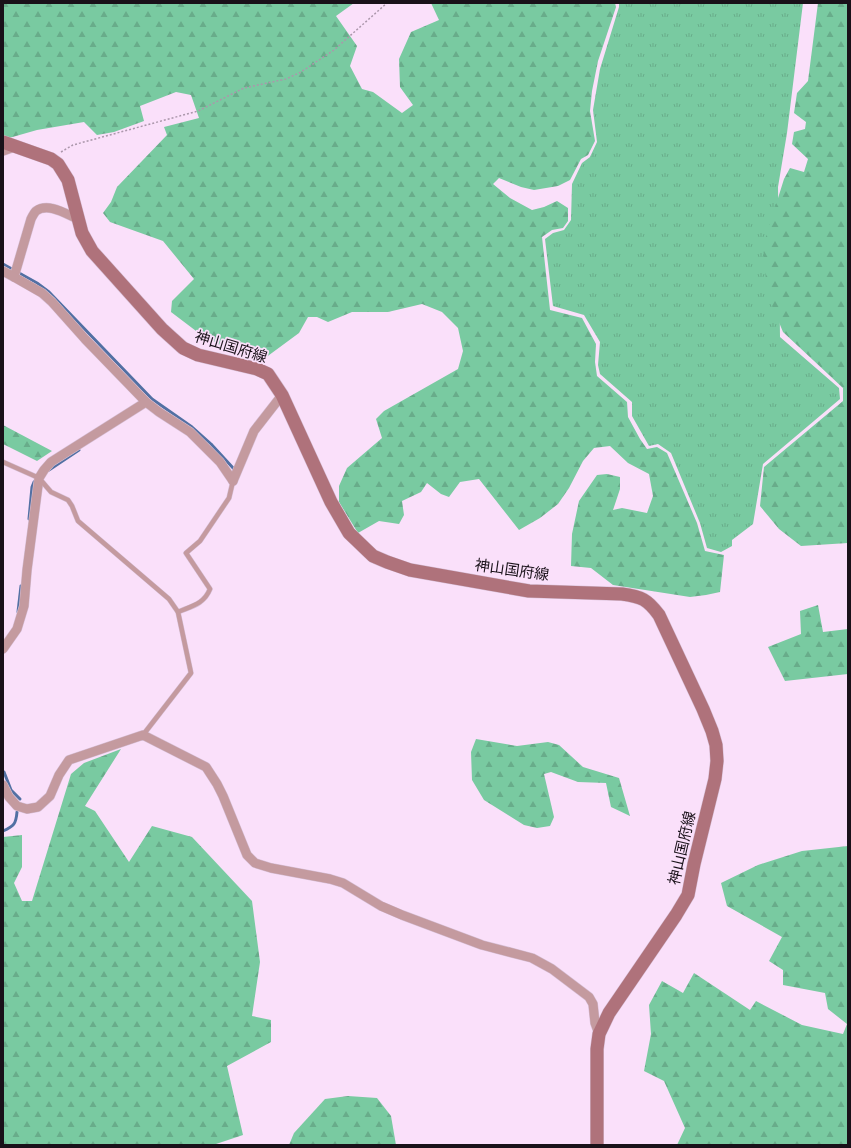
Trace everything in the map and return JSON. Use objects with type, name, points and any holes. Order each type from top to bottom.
[{"type":"main road","name":"神山国府線","points":[[3,142],[51,159],[58,164],[68,180],[82,233],[92,251],[162,330],[183,348],[198,355],[257,369],[268,374],[282,395],[331,502],[349,533],[373,556],[410,570],[529,591],[622,594],[634,596],[651,604],[659,616],[712,731],[716,745],[717,761],[715,778],[688,895],[609,1013],[599,1034],[597,1049],[597,1145]]},
{"type":"street","points":[[3,151],[17,146]]},
{"type":"street","points":[[16,273],[31,219],[35,212],[43,208],[51,208],[78,219]]},
{"type":"street","points":[[3,271],[16,273],[52,302],[85,339],[146,402],[190,432],[220,462],[233,481]]},
{"type":"street","points":[[233,481],[254,431],[282,395]]},
{"type":"street","points":[[3,650],[17,629],[24,606],[27,570],[39,478],[52,462],[146,402]]},
{"type":"street","points":[[3,785],[9,797],[17,806],[27,809],[38,807],[50,796],[59,775],[69,760],[143,735],[206,767],[223,796],[247,856],[255,863],[271,868],[330,879],[343,883],[381,906],[402,915],[482,945],[532,958],[552,969],[590,997],[593,1004],[595,1023],[599,1034]]},
{"type":"lane","points":[[3,462],[39,478],[50,492],[68,500],[78,521],[169,599],[178,612],[191,673],[143,735]]},
{"type":"lane","points":[[178,612],[200,603],[207,596],[210,589],[186,553],[200,541],[229,498],[233,481]]},
{"type":"path","points":[[51,159],[73,145],[198,111],[244,88],[286,79],[301,72],[334,50],[387,3]]},
{"type":"green space","points":[[3,3],[354,3],[336,16],[357,46],[350,66],[362,89],[373,92],[402,113],[413,105],[400,87],[399,59],[411,32],[439,20],[431,3],[615,3],[616,7],[598,61],[592,91],[590,111],[595,141],[588,155],[581,159],[570,180],[558,186],[534,190],[521,187],[499,178],[493,184],[510,198],[532,210],[544,207],[557,201],[568,208],[568,221],[563,228],[552,230],[542,237],[550,310],[582,318],[596,344],[595,362],[597,376],[627,402],[628,417],[647,449],[657,447],[667,453],[697,523],[705,551],[724,555],[720,592],[690,597],[613,585],[591,568],[571,566],[572,534],[579,501],[597,475],[607,474],[620,477],[620,489],[613,510],[622,508],[647,513],[653,496],[649,474],[628,463],[610,446],[594,448],[583,461],[569,488],[558,504],[540,518],[519,530],[479,479],[460,482],[449,497],[441,494],[427,483],[421,492],[402,501],[404,515],[399,524],[379,521],[358,533],[339,502],[339,486],[347,468],[382,438],[376,419],[384,411],[458,369],[463,351],[458,328],[442,312],[422,304],[388,312],[352,312],[328,322],[317,317],[308,317],[299,333],[261,361],[225,348],[200,334],[171,312],[172,301],[194,279],[163,241],[110,222],[103,213],[111,202],[117,187],[167,135],[164,127],[199,118],[191,95],[176,92],[140,106],[144,121],[114,132],[97,135],[84,122],[37,130],[9,138],[3,136]]},
{"type":"green space","points":[[619,3],[803,3],[787,133],[778,187],[780,337],[839,388],[840,399],[763,464],[753,524],[732,540],[732,546],[721,552],[707,548],[700,523],[671,453],[658,444],[649,446],[632,416],[632,402],[600,374],[598,365],[600,342],[584,315],[553,306],[545,239],[553,233],[564,230],[571,220],[572,184],[582,163],[590,157],[597,142],[593,110],[600,69]]},
{"type":"green space","points":[[818,3],[848,3],[848,543],[801,546],[779,529],[760,506],[764,467],[843,401],[843,388],[783,332],[767,293],[763,246],[784,179],[790,168],[804,172],[808,159],[792,144],[794,132],[805,129],[806,122],[794,113],[797,93],[808,81]]},
{"type":"green space","points":[[3,425],[52,451],[37,461],[3,444]]},
{"type":"green space","points":[[818,605],[823,632],[848,629],[848,674],[785,681],[768,647],[801,634],[800,611]]},
{"type":"green space","points":[[476,739],[517,746],[548,742],[559,745],[583,767],[619,778],[630,816],[611,807],[606,783],[578,782],[551,772],[544,774],[554,817],[550,826],[537,828],[524,825],[484,800],[472,780],[471,752]]},
{"type":"green space","points":[[121,749],[85,806],[95,811],[129,862],[152,826],[192,837],[252,901],[260,962],[252,1016],[271,1020],[271,1042],[227,1066],[243,1135],[213,1145],[3,1145],[3,837],[22,835],[22,867],[14,883],[22,901],[32,901],[71,774],[84,763]]},
{"type":"green space","points":[[848,846],[848,1145],[677,1145],[685,1128],[664,1081],[644,1071],[651,1034],[649,1005],[662,981],[683,993],[694,973],[750,1010],[756,1001],[802,1025],[843,1034],[847,1024],[828,1009],[825,993],[783,985],[783,970],[769,961],[782,937],[727,906],[721,883],[758,865],[802,851]]},
{"type":"green space","points":[[348,1096],[377,1098],[391,1116],[396,1145],[289,1145],[294,1133],[325,1099]]},
{"type":"waterway","points":[[3,264],[37,283],[49,292],[152,399],[192,427],[211,444],[234,469]]},
{"type":"waterway","points":[[49,470],[79,450]]},
{"type":"waterway","points":[[29,519],[32,487],[35,481]]},
{"type":"waterway","points":[[18,612],[21,586]]},
{"type":"waterway","points":[[4,772],[11,790],[20,799]]},
{"type":"waterway","points":[[3,831],[10,828],[14,824],[17,812]]}]
